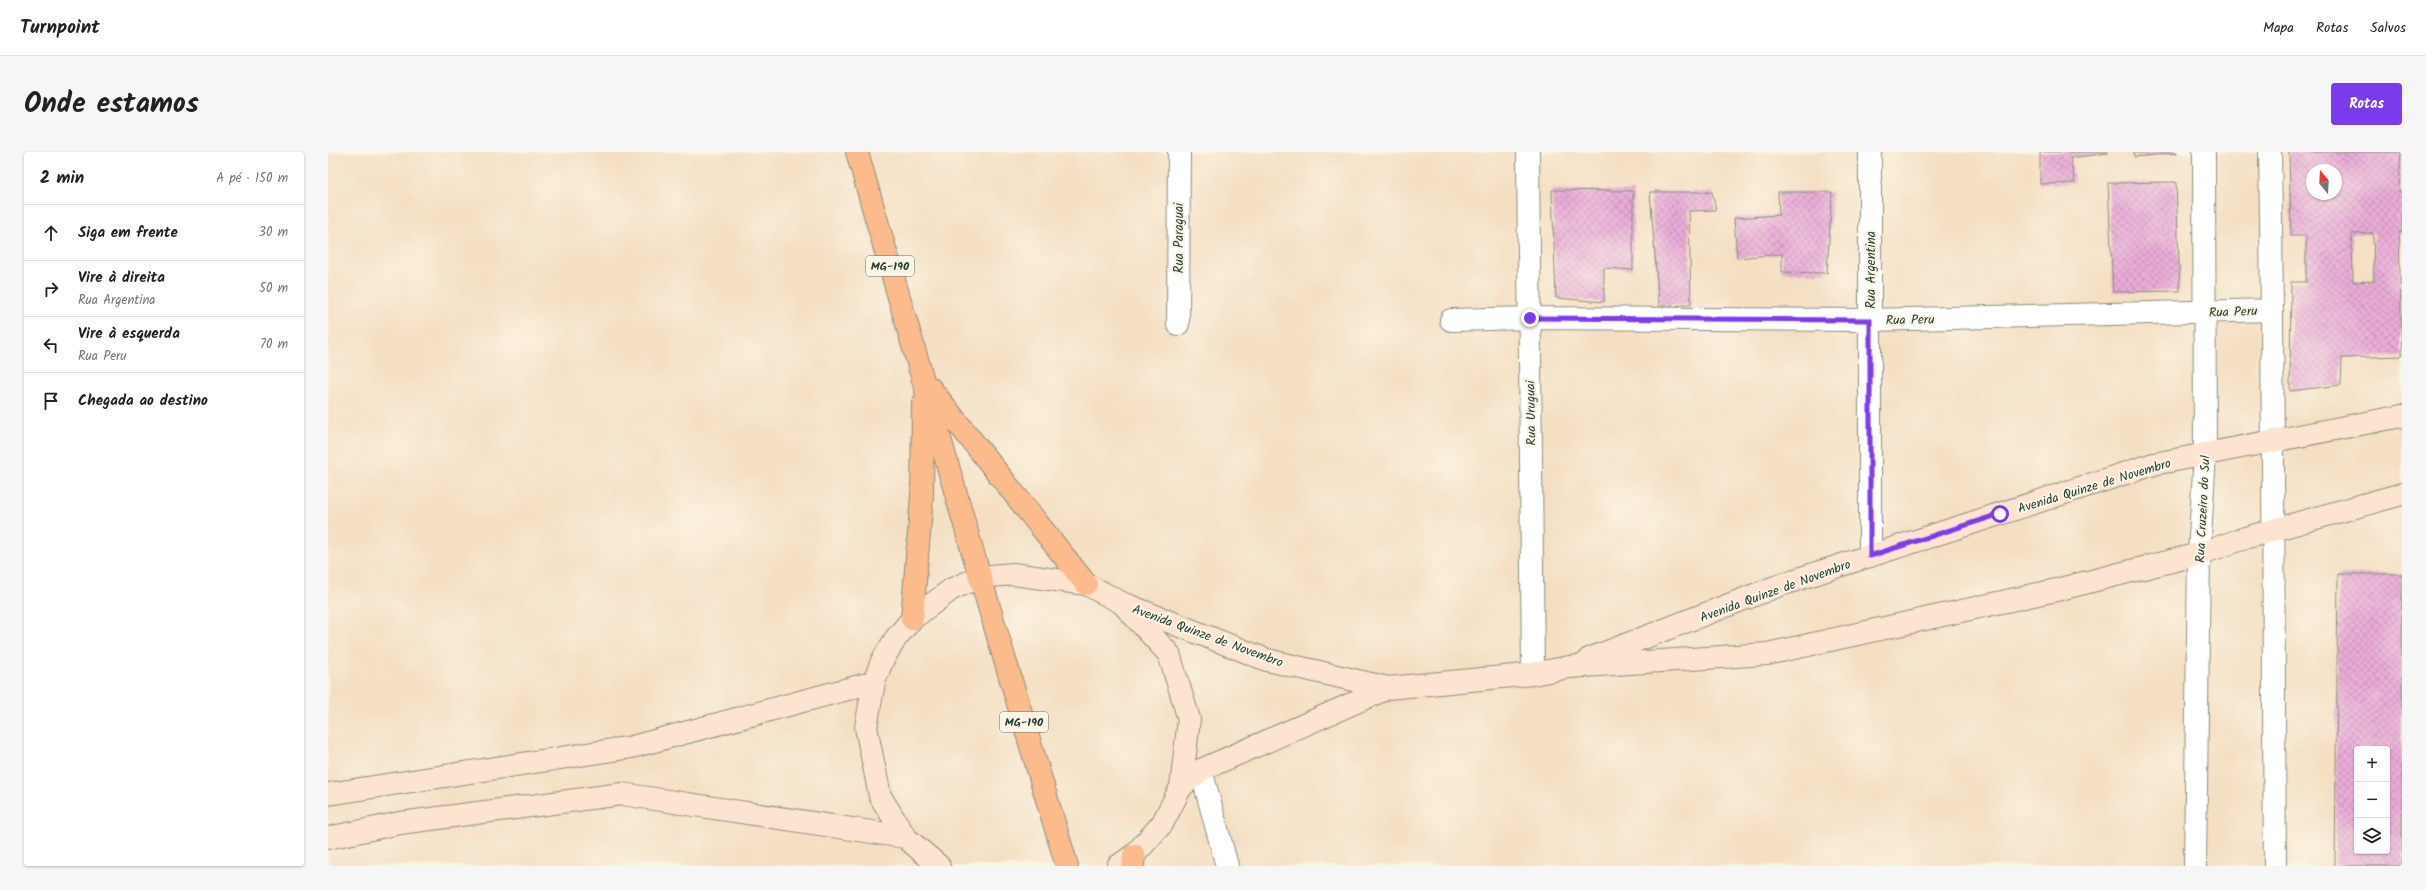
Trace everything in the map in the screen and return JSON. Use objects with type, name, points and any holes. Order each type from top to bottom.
[{"type":"main road","name":"MG-190","points":[[857,152],[980,577],[1067,866]]},
{"type":"main road","points":[[924,381],[1086,584]]},
{"type":"main road","points":[[912,619],[922,496],[924,381]]},
{"type":"main road","name":"Avenida Quinze de Novembro","points":[[1569,667],[1783,584],[2154,464],[2402,416]]},
{"type":"main road","name":"Avenida Quinze de Novembro","points":[[1181,787],[1201,770],[1388,688],[1533,674],[1569,667],[1767,654],[2056,590],[2199,554],[2272,530],[2402,494]]},
{"type":"main road","points":[[939,866],[905,837],[880,796],[866,727],[874,682],[882,661],[896,638],[912,619],[952,589],[980,577],[1013,574],[1086,584],[1122,603],[1169,654],[1189,719],[1181,787],[1162,824],[1128,862]]},
{"type":"main road","name":"Avenida Quinze de Novembro","points":[[1122,603],[1267,660],[1388,688]]},
{"type":"main road","points":[[328,794],[632,748],[874,682]]},
{"type":"main road","points":[[328,838],[400,823],[622,794],[905,837]]},
{"type":"street","name":"Rua Paraguai","points":[[1178,324],[1179,152]]},
{"type":"street","name":"Rua Uruguai","points":[[1528,152],[1533,674]]},
{"type":"street","name":"Rua Argentina","points":[[1870,152],[1870,556]]},
{"type":"street","name":"Rua Cruzeiro do Sul","points":[[2195,866],[2199,554],[2205,454],[2204,152]]},
{"type":"street","points":[[2270,152],[2274,441],[2272,530],[2275,866]]},
{"type":"street","name":"Rua Peru","points":[[1451,320],[1530,318],[1870,320],[2272,310]]},
{"type":"street","points":[[1201,770],[1227,866]]},
{"type":"building","points":[[2040,152],[2108,153],[2070,158],[2075,183],[2040,184]]},
{"type":"building","points":[[2134,152],[2177,152],[2177,153],[2134,157]]},
{"type":"building","points":[[2289,152],[2401,152],[2399,192],[2402,192],[2402,233],[2399,232],[2402,356],[2342,358],[2341,385],[2290,391],[2291,282],[2306,282],[2306,236],[2291,236]],"holes":[[[2373,233],[2374,281],[2353,282],[2352,234]]]},
{"type":"building","points":[[2176,182],[2180,291],[2113,292],[2108,183]]},
{"type":"building","points":[[1552,190],[1633,191],[1633,270],[1604,268],[1604,302],[1556,298]]},
{"type":"building","points":[[1650,192],[1712,192],[1716,210],[1689,211],[1691,305],[1659,306]]},
{"type":"building","points":[[1778,192],[1832,192],[1827,273],[1782,272],[1782,254],[1737,258],[1734,218],[1779,215]]},
{"type":"building","points":[[2338,574],[2402,574],[2402,866],[2335,866]]},
{"type":"route","points":[[1530,318],[1870,320],[1870,556],[2000,514]]}]
